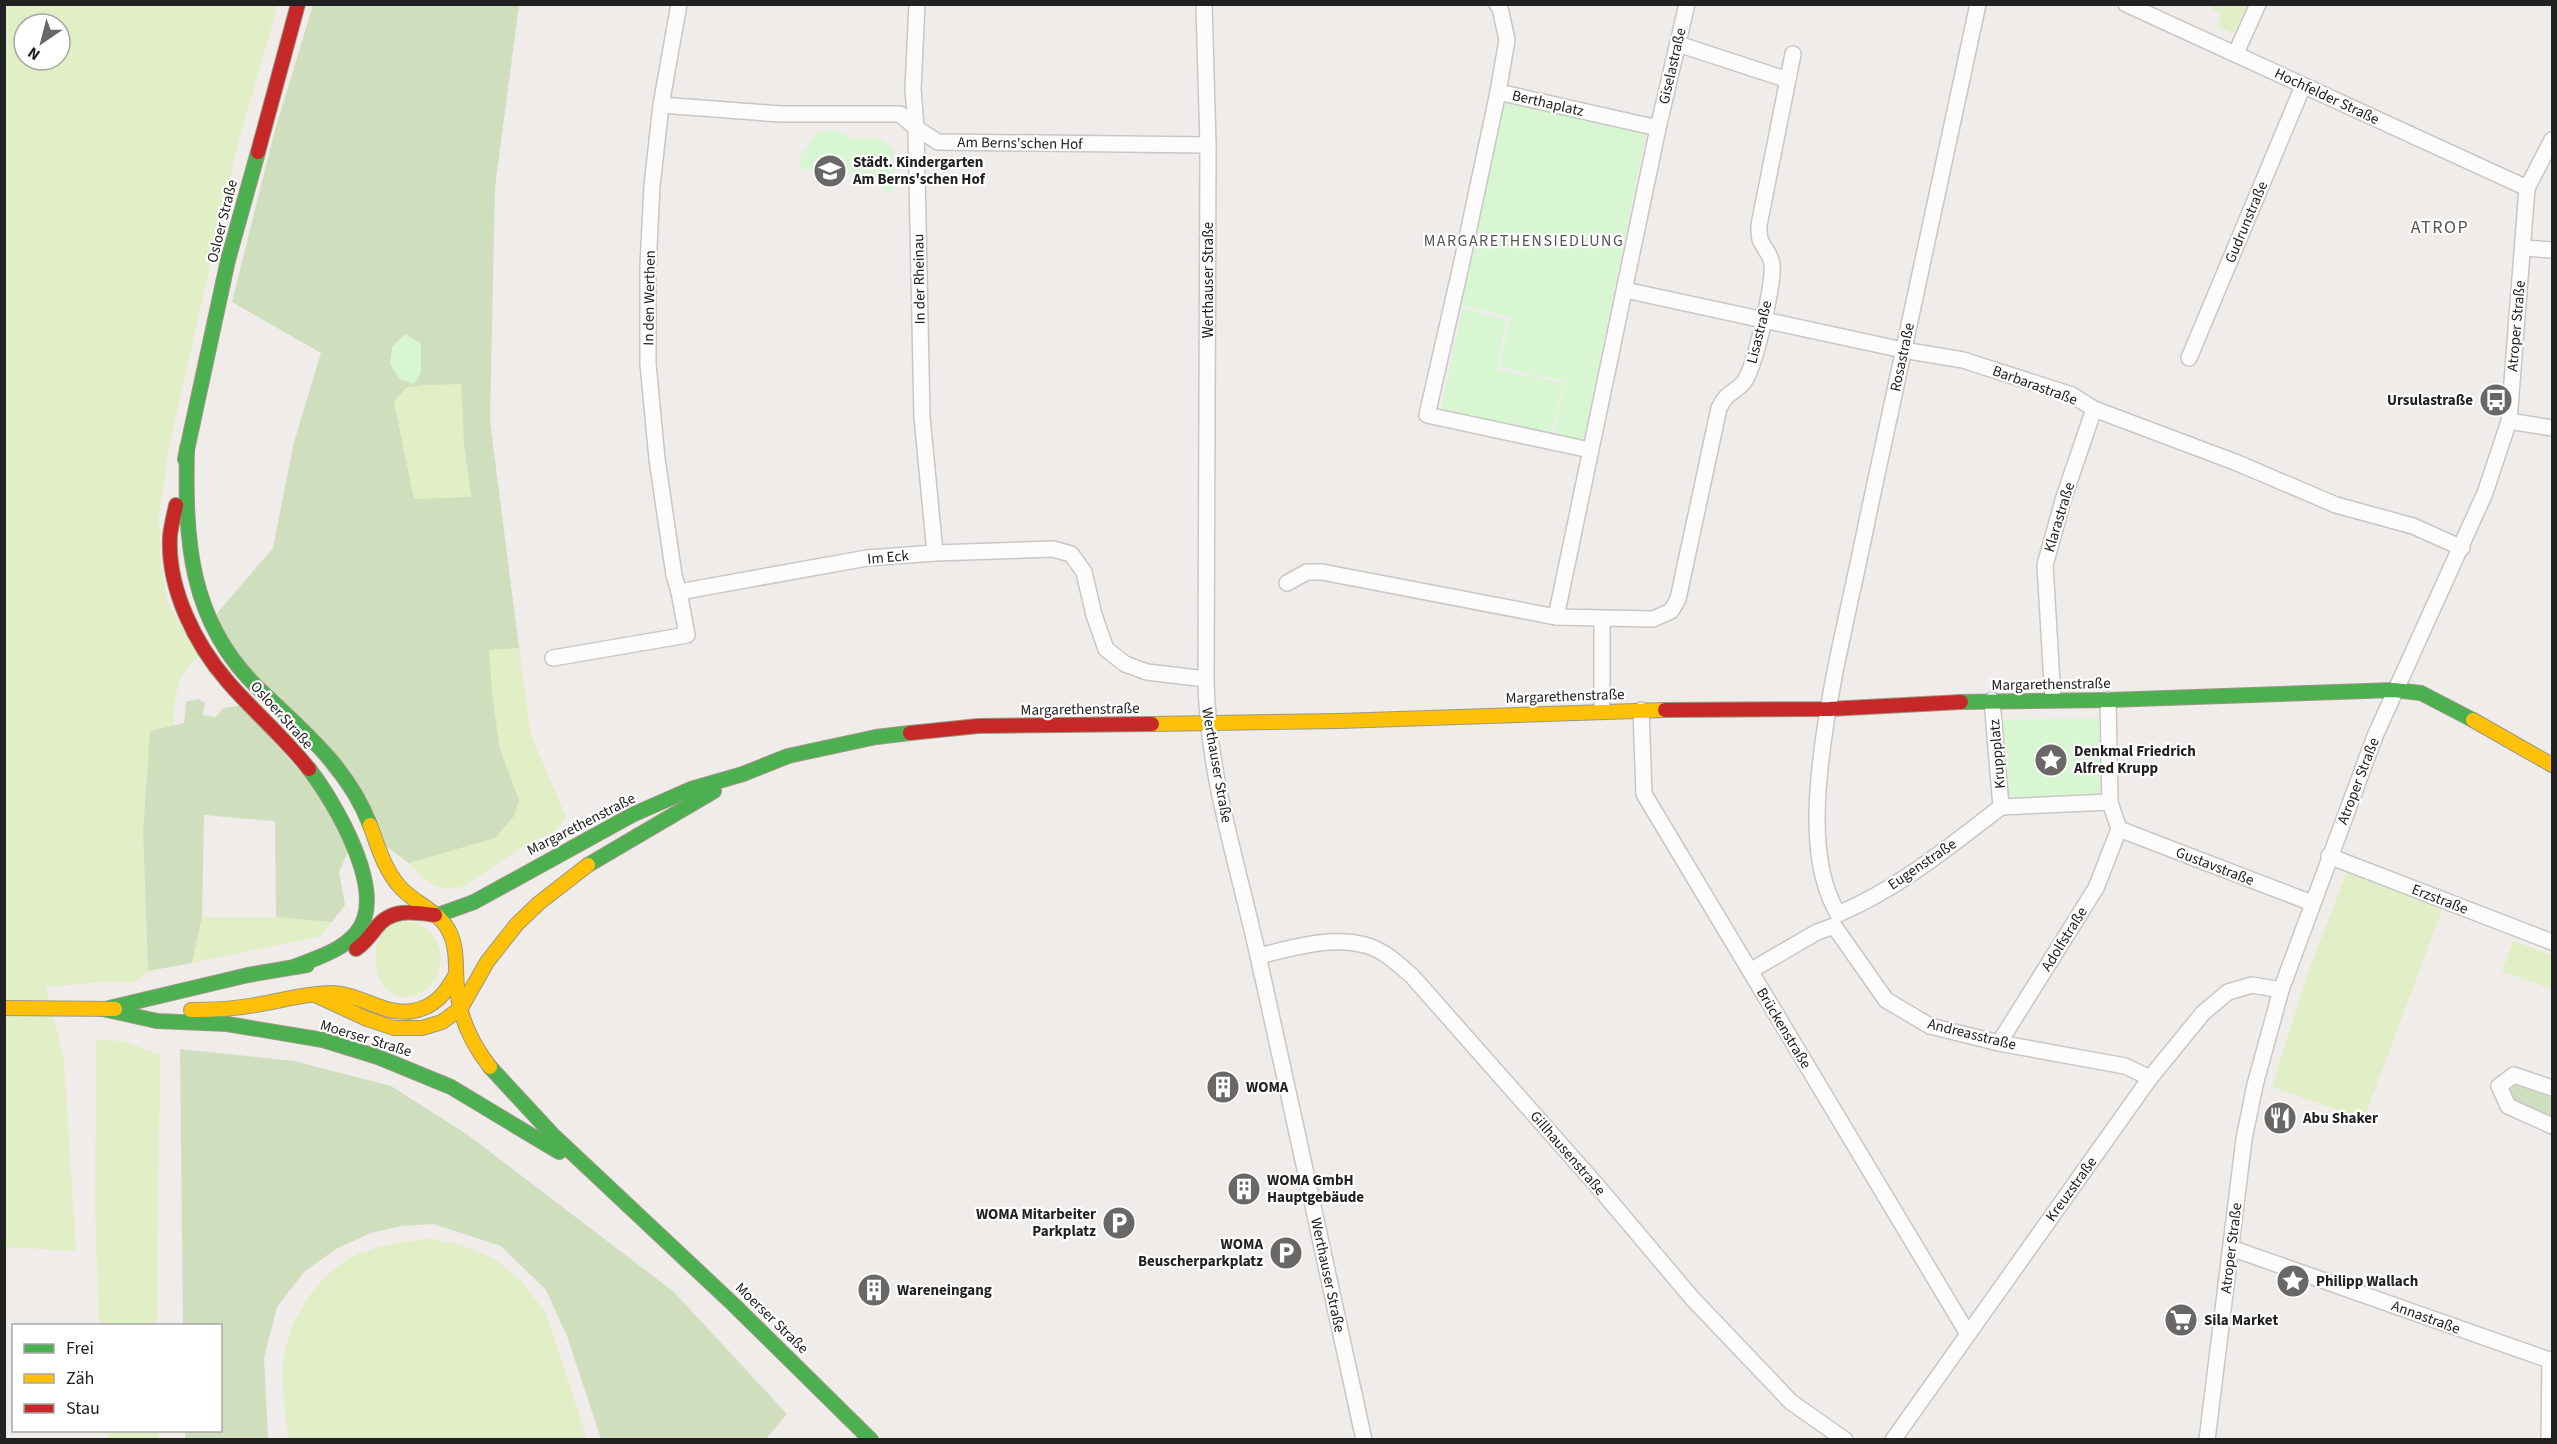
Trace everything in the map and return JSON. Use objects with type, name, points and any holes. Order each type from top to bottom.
[{"type":"main road","name":"Osloer Straße","points":[[294,967],[345,943],[358,931],[366,915],[369,898],[345,825],[327,793],[294,750],[208,656],[184,610],[174,571],[170,538],[228,260],[298,4]]},
{"type":"main road","name":"Osloer Straße","points":[[188,448],[185,522],[189,560],[198,595],[210,622],[224,646],[254,684],[314,740],[338,768],[357,795],[393,878],[404,891],[438,915]]},
{"type":"main road","name":"Margarethenstraße","points":[[438,915],[474,902],[632,815],[692,789],[743,774],[788,756],[876,737],[978,726],[1375,721],[1641,710],[1829,710],[1992,700],[2108,700],[2394,690],[2421,693],[2444,703],[2553,765]]},
{"type":"main road","name":"Margarethenstraße","points":[[460,1010],[500,944],[518,923],[551,892],[585,866],[743,774]]},
{"type":"main road","points":[[103,1009],[248,975],[341,958],[363,944],[380,922],[392,914],[411,911],[438,915]]},
{"type":"main road","name":"Moerser Straße","points":[[438,915],[452,938],[456,955],[460,1010],[477,1050],[498,1080],[594,1174],[711,1282],[871,1440]]},
{"type":"main road","points":[[4,1008],[212,1010],[315,995],[343,994],[388,1010],[410,1012],[431,1007],[444,996],[456,974]]},
{"type":"main road","points":[[315,995],[340,1004],[387,1028],[423,1028],[439,1023],[460,1010]]},
{"type":"main road","name":"Moerser Straße","points":[[103,1009],[157,1021],[227,1024],[314,1038],[378,1057],[451,1087],[594,1174]]},
{"type":"street","name":"In den Werthen","points":[[679,4],[661,105],[651,186],[648,364],[657,459],[674,575],[679,592]]},
{"type":"street","name":"In der Rheinau","points":[[917,4],[913,89],[916,128],[922,417],[935,553]]},
{"type":"street","name":"Werthauser Straße","points":[[1203,4],[1208,145],[1206,679],[1208,723],[1232,849],[1258,956],[1364,1440]]},
{"type":"street","points":[[1497,4],[1506,40],[1498,92]]},
{"type":"street","name":"Giselastraße","points":[[1658,128],[1687,4]]},
{"type":"street","name":"Rosastraße","points":[[1829,710],[1903,350],[1978,4]]},
{"type":"street","name":"Hochfelder Straße","points":[[2126,4],[2528,188]]},
{"type":"street","points":[[2236,53],[2258,4]]},
{"type":"street","points":[[1678,44],[1788,80]]},
{"type":"street","name":"Lisastraße","points":[[1287,583],[1306,573],[1322,572],[1556,617],[1653,619],[1671,611],[1678,599],[1719,408],[1726,395],[1744,382],[1747,376],[1763,319],[1772,275],[1772,260],[1760,239],[1759,225],[1793,54]]},
{"type":"street","name":"Gudrunstraße","points":[[2189,358],[2303,86]]},
{"type":"street","name":"Berthaplatz","points":[[1590,450],[1426,415],[1498,92],[1658,128]]},
{"type":"street","name":"Am Berns'schen Hof","points":[[661,105],[780,114],[900,114],[938,142],[1208,145]]},
{"type":"street","points":[[1556,617],[1658,128]]},
{"type":"street","name":"Atroper Straße","points":[[2207,1440],[2244,1139],[2255,1085],[2281,990],[2329,856],[2394,690],[2462,548],[2488,484],[2509,421],[2528,188],[2553,140]]},
{"type":"street","points":[[2523,248],[2553,250]]},
{"type":"street","name":"Barbarastraße","points":[[1624,290],[1903,350],[1963,360],[2072,395],[2094,409],[2235,462],[2336,505],[2413,526],[2462,548]]},
{"type":"street","name":"Klarastraße","points":[[2053,700],[2044,565],[2094,409]]},
{"type":"street","points":[[2509,421],[2553,428]]},
{"type":"street","name":"Im Eck","points":[[679,592],[867,558],[1053,549],[1071,554],[1084,572],[1094,615],[1106,649],[1125,664],[1147,672],[1206,679]]},
{"type":"street","points":[[553,658],[687,635],[679,592]]},
{"type":"street","points":[[1602,619],[1602,711]]},
{"type":"street","name":"Kruppplatz","points":[[1992,700],[2001,807],[2110,802]]},
{"type":"street","points":[[2108,700],[2110,802],[2119,829]]},
{"type":"street","name":"Brückenstraße","points":[[1641,710],[1644,794],[1968,1334]]},
{"type":"street","name":"Andreasstraße","points":[[1829,710],[1819,780],[1818,850],[1822,877],[1836,920],[1886,1000],[1930,1026],[1999,1043],[2125,1066],[2150,1078]]},
{"type":"street","name":"Eugenstraße","points":[[1750,971],[1931,861],[2001,807]]},
{"type":"street","name":"Gustavstraße","points":[[2119,829],[2312,903]]},
{"type":"street","name":"Adolfstraße","points":[[1999,1043],[2096,888],[2119,829]]},
{"type":"street","name":"Erzstraße","points":[[2329,856],[2553,942]]},
{"type":"street","name":"Gillhausenstraße","points":[[1258,956],[1317,942],[1365,945],[1390,957],[1412,976],[1692,1298],[1791,1402],[1845,1440]]},
{"type":"street","name":"Kreuzstraße","points":[[1893,1440],[2150,1078],[2203,1013],[2228,992],[2252,985],[2281,990]]},
{"type":"street","points":[[2552,1086],[2514,1075],[2499,1086],[2508,1106],[2553,1126]]},
{"type":"street","name":"Annastraße","points":[[2231,1248],[2551,1361]]},
{"type":"street","points":[[2549,1440],[2551,1361]]},
{"type":"green space","points":[[2211,4],[2248,5],[2234,33],[2217,27],[2222,14],[2210,8]]},
{"type":"green space","points":[[4,5],[278,5],[238,143],[170,442],[159,513],[160,558],[168,603],[198,656],[180,680],[173,726],[150,732],[143,832],[148,971],[135,982],[102,982],[46,987],[64,1060],[76,1251],[5,1247]]},
{"type":"green space","points":[[313,5],[519,5],[495,187],[490,421],[519,648],[489,650],[500,749],[519,800],[514,816],[495,838],[409,863],[388,848],[257,680],[213,618],[273,548],[294,442],[321,353],[232,302],[275,130]],"holes":[[[461,384],[464,444],[471,497],[414,499],[394,402],[406,388]]]},
{"type":"green space","points":[[1503,101],[1646,134],[1583,443],[1553,436],[1565,381],[1500,367],[1510,317],[1460,305]]},
{"type":"green space","points":[[836,130],[854,139],[878,138],[893,149],[895,187],[886,192],[869,177],[850,173],[825,160],[816,172],[801,168],[799,158],[818,132]]},
{"type":"green space","points":[[1463,308],[1506,320],[1497,369],[1563,383],[1551,435],[1440,411]]},
{"type":"green space","points":[[405,334],[421,344],[421,372],[414,384],[400,379],[390,364],[392,347]]},
{"type":"green space","points":[[461,383],[464,444],[471,498],[414,499],[394,402],[407,388]]},
{"type":"green space","points":[[519,648],[531,735],[566,817],[550,833],[516,851],[466,885],[453,888],[438,886],[425,879],[409,863],[495,838],[519,800],[500,749],[489,650]]},
{"type":"green space","points":[[198,699],[205,703],[203,715],[216,717],[223,708],[242,705],[323,798],[349,850],[339,872],[345,905],[332,922],[276,917],[275,821],[204,815],[202,917],[192,963],[148,971],[143,832],[150,731],[184,723],[186,702]]},
{"type":"green space","points":[[2099,718],[2101,789],[2098,795],[2008,799],[2003,795],[2001,720]]},
{"type":"green space","points":[[2347,872],[2442,910],[2364,1119],[2272,1087],[2307,975]]},
{"type":"green space","points":[[202,917],[276,917],[332,922],[321,936],[192,963]]},
{"type":"green space","points":[[397,922],[413,922],[434,937],[441,960],[434,980],[425,990],[417,995],[401,997],[389,991],[381,981],[376,968],[376,954],[379,940],[385,929]]},
{"type":"green space","points":[[2513,941],[2552,955],[2552,989],[2502,971]]},
{"type":"green space","points":[[96,1040],[123,1041],[160,1055],[157,1324],[99,1324],[95,1209]]},
{"type":"green space","points":[[180,1049],[294,1061],[391,1086],[468,1135],[674,1292],[787,1414],[766,1439],[601,1439],[567,1336],[546,1290],[501,1246],[433,1224],[401,1226],[371,1233],[336,1249],[304,1272],[277,1307],[264,1358],[268,1439],[185,1439],[185,1432],[222,1432],[222,1324],[183,1324]]},
{"type":"green space","points":[[2516,1083],[2552,1098],[2552,1120],[2515,1101],[2508,1090]]},
{"type":"green space","points":[[431,1239],[459,1244],[495,1259],[523,1283],[545,1312],[587,1439],[288,1439],[283,1390],[283,1362],[286,1346],[298,1315],[317,1286],[342,1263],[356,1255],[393,1244]]},
{"type":"green space","points":[[107,1432],[159,1432],[159,1439],[108,1439]]},
{"type":"traffic: fast","points":[[185,459],[228,260],[258,152]]},
{"type":"traffic: fast","points":[[187,448],[187,514],[190,546],[204,607],[235,663],[337,767],[361,804],[370,825]]},
{"type":"traffic: fast","points":[[1961,702],[2108,700],[2394,690],[2421,693],[2473,720]]},
{"type":"traffic: fast","points":[[438,915],[474,902],[632,815],[691,789],[743,774],[788,756],[876,737],[910,733]]},
{"type":"traffic: fast","points":[[294,967],[328,953],[351,939],[365,915],[367,895],[362,872],[344,824],[309,769]]},
{"type":"traffic: fast","points":[[588,865],[714,791]]},
{"type":"traffic: fast","points":[[109,1008],[248,975],[307,965]]},
{"type":"traffic: fast","points":[[103,1009],[157,1021],[227,1024],[323,1040],[378,1057],[451,1087],[559,1152]]},
{"type":"traffic: fast","points":[[490,1067],[552,1134],[734,1305],[871,1440]]},
{"type":"traffic: slow","points":[[1152,724],[1339,721],[1665,710]]},
{"type":"traffic: slow","points":[[2473,720],[2552,765]]},
{"type":"traffic: slow","points":[[370,825],[394,880],[406,893],[434,913],[446,925],[450,933],[456,960],[460,1009],[472,1039],[490,1067]]},
{"type":"traffic: slow","points":[[315,995],[367,1019],[394,1028],[422,1028],[442,1022],[461,1008],[487,962],[517,924],[539,903],[588,865]]},
{"type":"traffic: slow","points":[[191,1010],[239,1007],[333,993],[343,994],[383,1008],[403,1012],[413,1011],[434,1003],[456,974]]},
{"type":"traffic: slow","points":[[4,1008],[115,1009]]},
{"type":"traffic: jam","points":[[258,152],[298,4]]},
{"type":"traffic: jam","points":[[176,505],[170,536],[170,556],[178,595],[194,633],[228,682],[309,769]]},
{"type":"traffic: jam","points":[[1665,710],[1829,709],[1961,702]]},
{"type":"traffic: jam","points":[[910,733],[978,726],[1152,724]]},
{"type":"traffic: jam","points":[[356,949],[388,917],[403,913],[435,915]]},
{"type":"place","name":"Städt. Kindergarten Am Berns'schen Hof","points":[[830,171]]},
{"type":"place","name":"Ursulastraße","points":[[2496,400]]},
{"type":"place","name":"Denkmal Friedrich Alfred Krupp","points":[[2051,760]]},
{"type":"place","name":"WOMA","points":[[1223,1087]]},
{"type":"place","name":"Abu Shaker","points":[[2280,1118]]},
{"type":"place","name":"WOMA GmbH Hauptgebäude","points":[[1244,1189]]},
{"type":"place","name":"WOMA Mitarbeiter Parkplatz","points":[[1119,1223]]},
{"type":"place","name":"WOMA Beuscherparkplatz","points":[[1286,1253]]},
{"type":"place","name":"Philipp Wallach","points":[[2293,1281]]},
{"type":"place","name":"Wareneingang","points":[[874,1290]]},
{"type":"place","name":"Sila Market","points":[[2181,1320]]},
{"type":"district","name":"ATROP","points":[[2440,227]]},
{"type":"district","name":"MARGARETHENSIEDLUNG","points":[[1524,240]]}]
